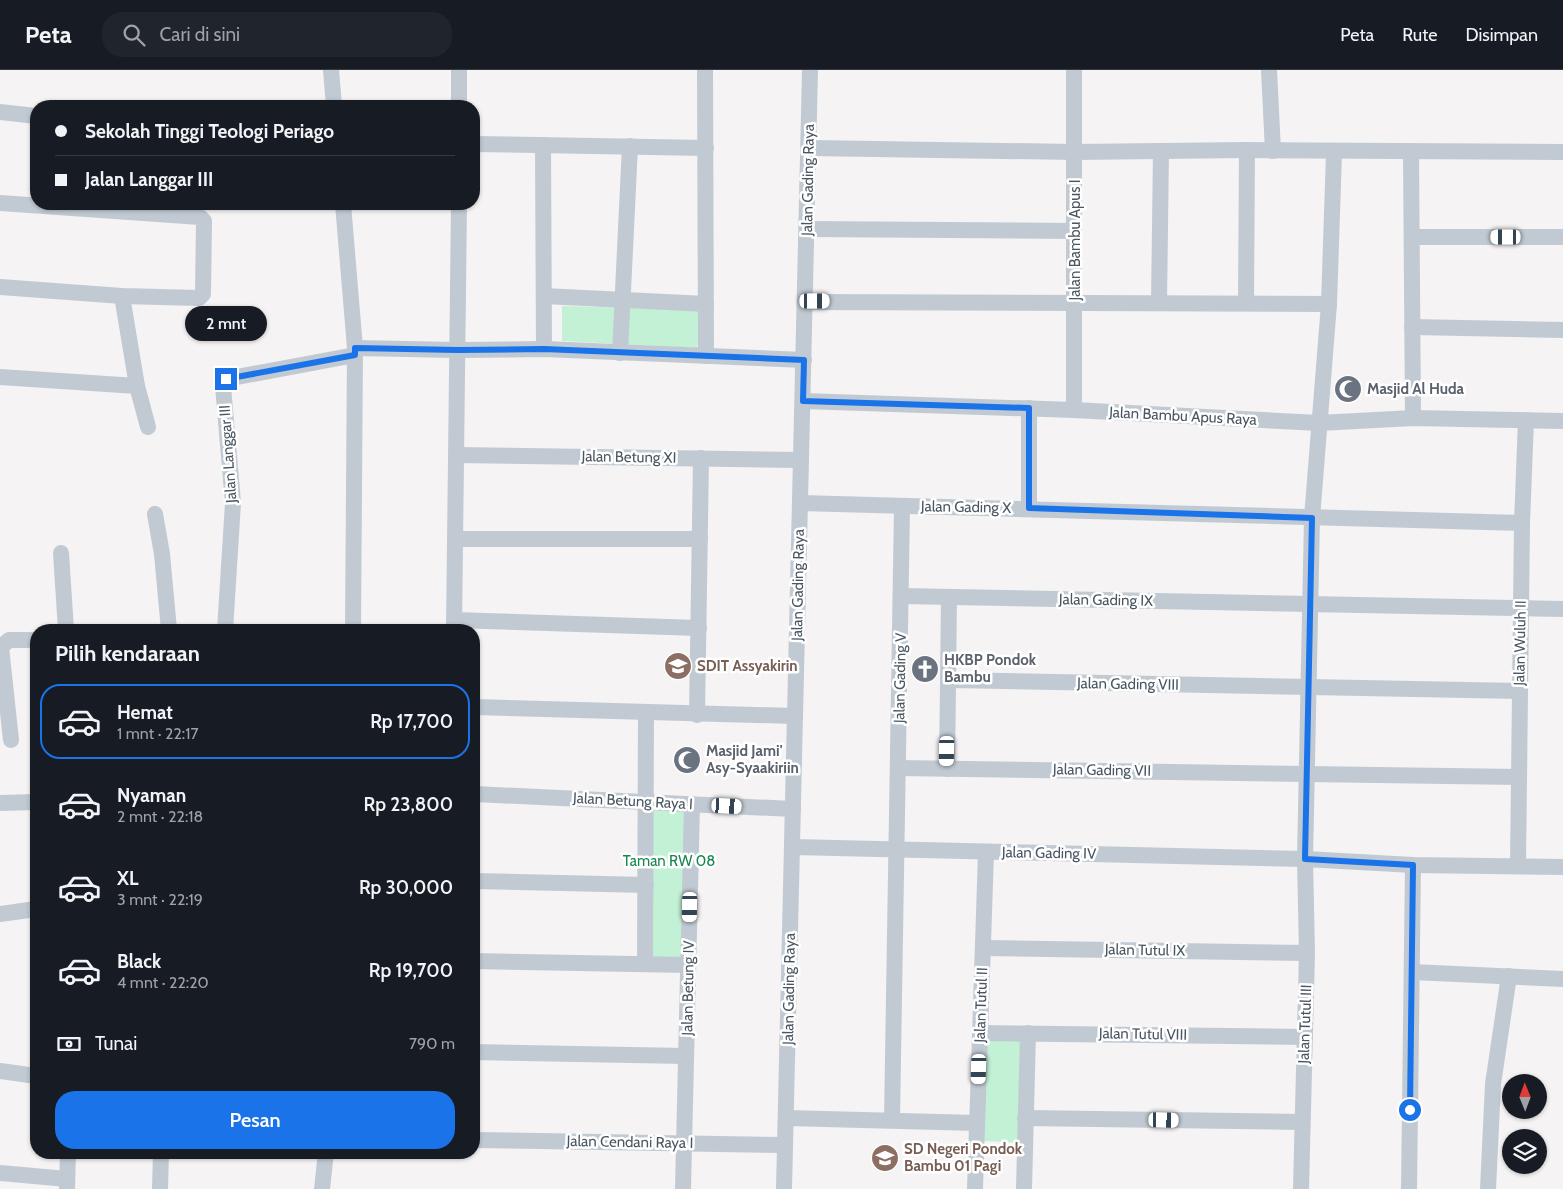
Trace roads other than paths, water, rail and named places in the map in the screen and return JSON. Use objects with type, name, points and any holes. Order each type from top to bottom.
[{"type":"street","points":[[331,70],[334,100]]},
{"type":"street","points":[[459,70],[459,100]]},
{"type":"street","points":[[705,70],[706,356]]},
{"type":"street","name":"Jalan Gading Raya","points":[[784,1189],[810,70]]},
{"type":"street","name":"Jalan Bambu Apus I","points":[[1074,70],[1074,410]]},
{"type":"street","points":[[1269,70],[1273,151]]},
{"type":"street","points":[[0,112],[30,115]]},
{"type":"street","points":[[480,144],[706,148]]},
{"type":"street","points":[[543,145],[544,349]]},
{"type":"street","points":[[620,353],[630,146]]},
{"type":"street","points":[[808,148],[1075,152],[1247,150],[1334,153],[1563,152]]},
{"type":"street","points":[[1246,303],[1247,150]]},
{"type":"street","points":[[1159,303],[1161,152]]},
{"type":"street","name":"Jalan Tutul III","points":[[1301,1189],[1307,953],[1305,859],[1312,518],[1329,304],[1334,153]]},
{"type":"street","points":[[1411,153],[1414,418]]},
{"type":"street","points":[[0,203],[30,205]]},
{"type":"street","points":[[0,286],[122,296],[202,296],[203,219],[89,210]]},
{"type":"street","points":[[343,210],[355,352],[353,624]]},
{"type":"street","points":[[454,624],[459,210]]},
{"type":"street","points":[[807,229],[1074,231]]},
{"type":"street","points":[[1412,237],[1563,238]]},
{"type":"street","points":[[122,296],[137,386],[148,427]]},
{"type":"street","points":[[544,296],[706,304]]},
{"type":"street","points":[[805,302],[1329,304]]},
{"type":"street","points":[[1412,327],[1563,330]]},
{"type":"street","points":[[355,352],[544,349],[804,360]]},
{"type":"street","name":"Jalan Langgar III","points":[[225,624],[233,503],[223,386],[226,379],[355,352]]},
{"type":"street","points":[[0,377],[137,386]]},
{"type":"street","name":"Jalan Bambu Apus Raya","points":[[803,401],[1029,408],[1319,423],[1414,418],[1563,422]]},
{"type":"street","points":[[1029,408],[1029,508]]},
{"type":"street","name":"Jalan Wuluh II","points":[[1518,865],[1522,523],[1526,420]]},
{"type":"street","name":"Jalan Betung XI","points":[[456,455],[801,460]]},
{"type":"street","points":[[697,715],[701,458]]},
{"type":"street","name":"Jalan Gading X","points":[[800,503],[1522,523]]},
{"type":"street","name":"Jalan Gading V","points":[[892,1120],[902,506]]},
{"type":"street","points":[[155,514],[162,554],[168,624]]},
{"type":"street","points":[[455,539],[700,539]]},
{"type":"street","points":[[60,553],[66,624]]},
{"type":"street","name":"Jalan Gading IX","points":[[901,596],[1563,610]]},
{"type":"street","points":[[947,769],[950,597]]},
{"type":"street","points":[[480,625],[699,628]]},
{"type":"street","points":[[10,740],[1,647],[8,640],[30,640]]},
{"type":"street","name":"Jalan Gading VIII","points":[[948,680],[1520,691]]},
{"type":"street","points":[[480,707],[697,715],[795,716]]},
{"type":"street","points":[[645,964],[646,713]]},
{"type":"street","name":"Jalan Gading VII","points":[[898,768],[1519,776]]},
{"type":"street","name":"Jalan Betung Raya I","points":[[480,794],[793,809]]},
{"type":"street","points":[[0,803],[30,802]]},
{"type":"street","name":"Jalan Betung IV","points":[[683,1189],[692,804]]},
{"type":"street","name":"Jalan Gading IV","points":[[793,847],[1305,859],[1413,865],[1563,867]]},
{"type":"street","name":"Jalan Tutul II","points":[[975,1189],[986,852]]},
{"type":"street","points":[[1409,1189],[1413,865]]},
{"type":"street","points":[[480,881],[646,885]]},
{"type":"street","points":[[0,914],[30,910]]},
{"type":"street","name":"Jalan Tutul IX","points":[[984,948],[1307,953]]},
{"type":"street","points":[[480,961],[688,965]]},
{"type":"street","points":[[1412,972],[1563,979]]},
{"type":"street","points":[[1488,1189],[1493,1084],[1510,976]]},
{"type":"street","name":"Jalan Tutul VIII","points":[[980,1033],[1305,1037]]},
{"type":"street","points":[[1024,1189],[1028,1033]]},
{"type":"street","points":[[480,1052],[686,1056]]},
{"type":"street","points":[[0,1072],[30,1075]]},
{"type":"street","points":[[786,1118],[977,1123]]},
{"type":"street","points":[[1025,1118],[1302,1122]]},
{"type":"street","name":"Jalan Cendani Raya I","points":[[480,1140],[785,1145]]},
{"type":"street","points":[[0,1173],[67,1184],[68,1159]]},
{"type":"street","points":[[160,1189],[162,1159]]},
{"type":"street","points":[[322,1189],[325,1159]]},
{"type":"place","name":"Masjid Al Huda","points":[[1348,389]]},
{"type":"place","name":"SDIT Assyakirin","points":[[678,666]]},
{"type":"place","name":"HKBP Pondok Bambu","points":[[925,669]]},
{"type":"place","name":"Masjid Jami' Asy-Syaakiriin","points":[[687,760]]},
{"type":"place","name":"SD Negeri Pondok Bambu 01 Pagi","points":[[885,1158]]},
{"type":"park label","name":"Taman RW 08","points":[[669,861]]}]
